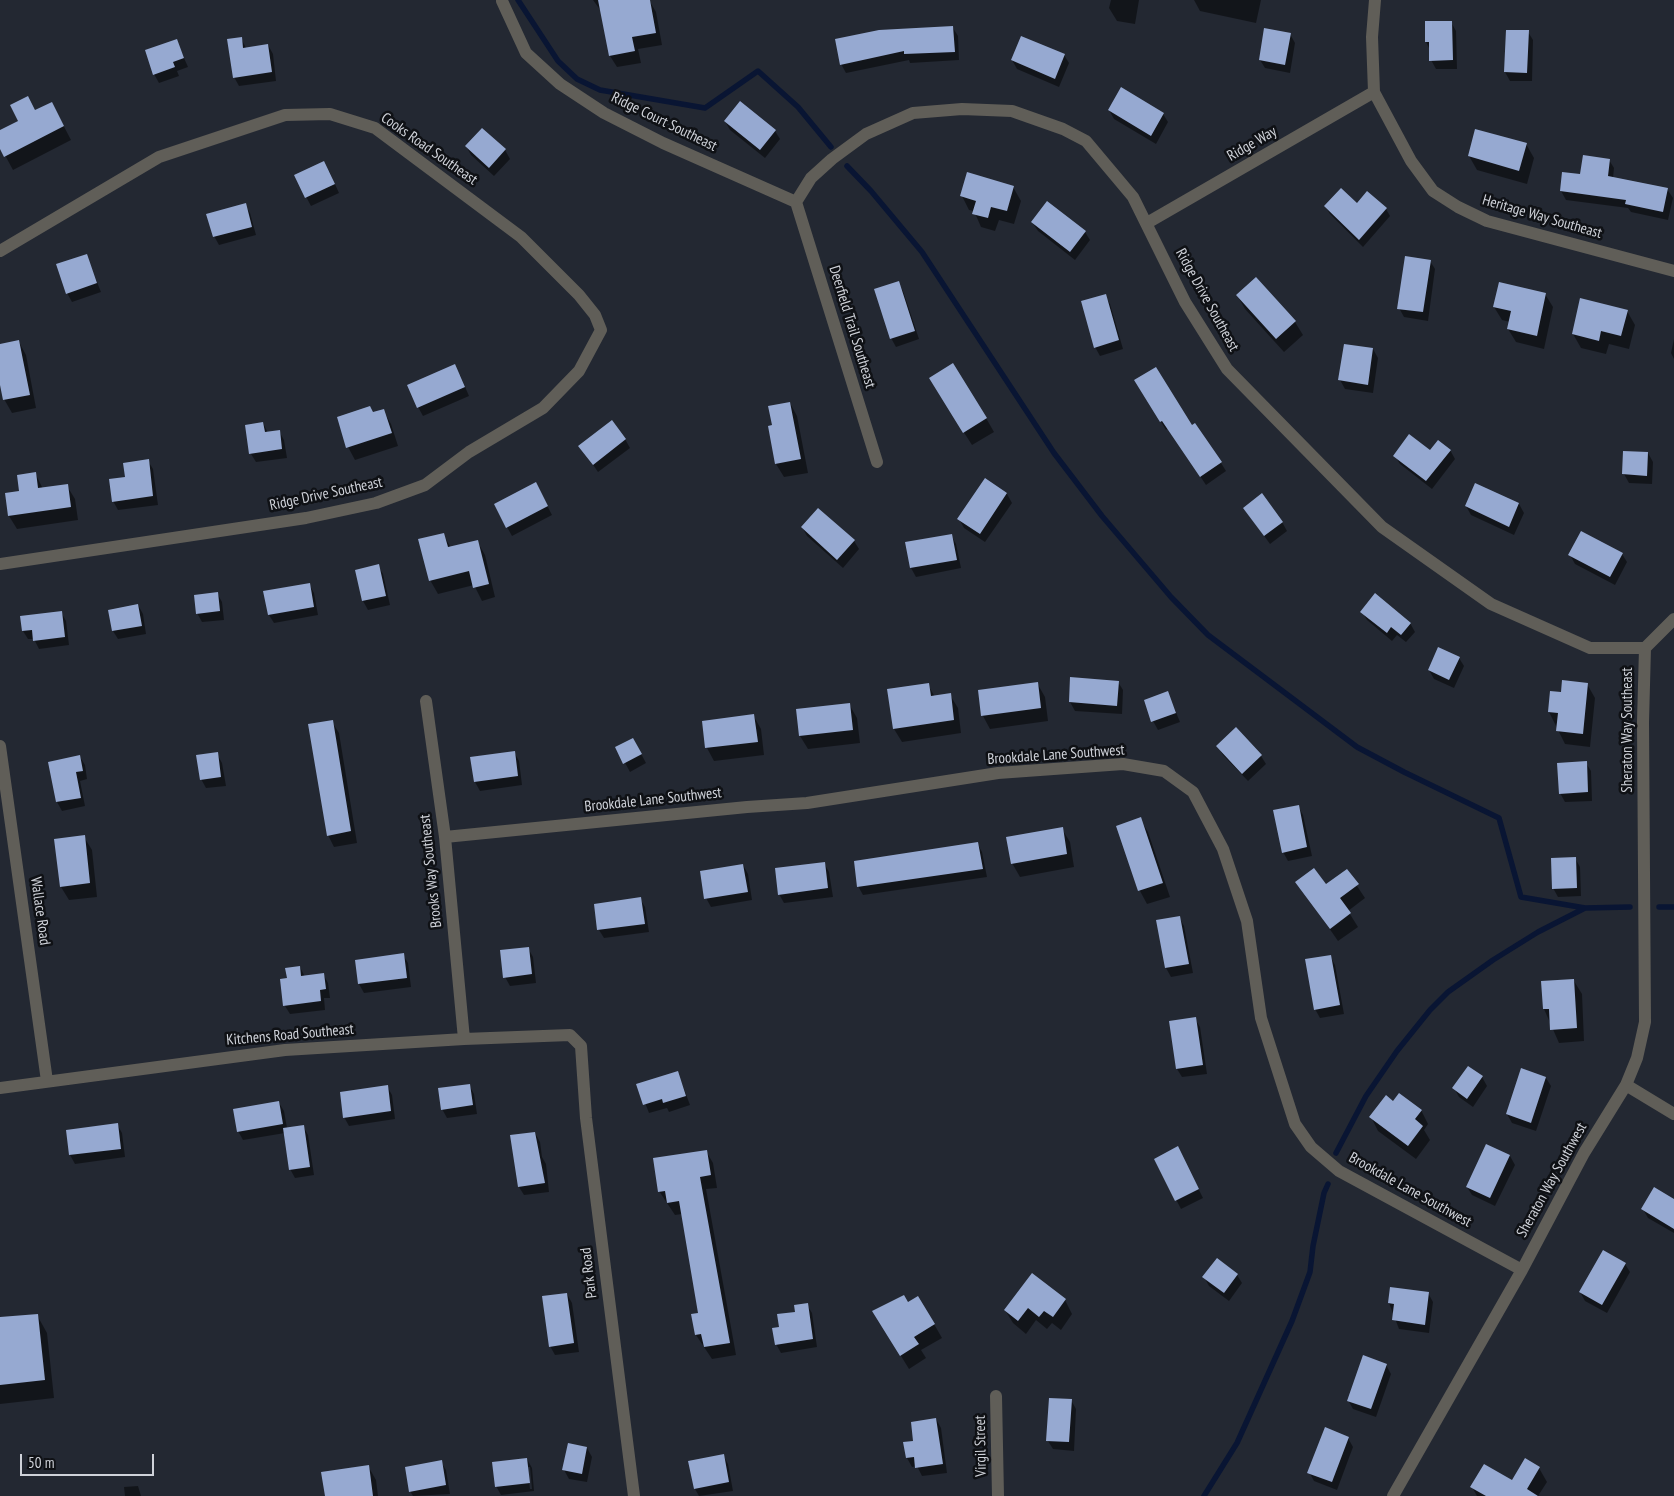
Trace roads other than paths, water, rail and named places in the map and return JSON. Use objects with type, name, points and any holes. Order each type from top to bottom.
[{"type":"street","name":"Heritage Way Southeast","points":[[1375,0],[1372,37],[1374,92],[1416,168],[1433,190],[1458,207],[1496,223],[1674,271]]},
{"type":"street","name":"Ridge Court Southeast","points":[[502,1],[526,52],[560,84],[604,113],[662,143],[796,202]]},
{"type":"street","name":"Ridge Way","points":[[1147,223],[1374,92]]},
{"type":"street","name":"Ridge Drive Southeast","points":[[796,202],[811,178],[832,159],[866,134],[913,113],[962,109],[1012,110],[1046,122],[1086,141],[1099,154],[1133,197],[1186,302],[1227,369],[1382,528],[1491,604],[1590,648],[1645,648]]},
{"type":"street","name":"Cooks Road Southeast","points":[[0,251],[160,157],[285,115],[330,114],[375,128],[521,237],[590,308],[601,330],[599,335]]},
{"type":"street","name":"Deerfield Trail Southeast","points":[[796,202],[877,462]]},
{"type":"street","name":"Ridge Drive Southeast","points":[[0,564],[306,518],[376,503],[425,485],[469,452],[544,408],[579,370],[599,335]]},
{"type":"street","name":"Sheraton Way Southeast","points":[[1645,853],[1643,722],[1645,648],[1674,619]]},
{"type":"street","name":"Brooks Way Southeast","points":[[426,701],[445,837],[464,1039]]},
{"type":"street","name":"Wallace Road","points":[[0,746],[47,1081]]},
{"type":"street","name":"Brookdale Lane Southwest","points":[[445,837],[747,807],[807,803],[998,773],[1123,764],[1164,771],[1192,792],[1223,849],[1247,921],[1260,1018],[1295,1124],[1311,1147],[1339,1171],[1522,1270]]},
{"type":"street","name":"Sheraton Way Southwest","points":[[1393,1496],[1522,1270],[1584,1153],[1626,1085],[1637,1058],[1645,1022],[1645,853]]},
{"type":"street","name":"Kitchens Road Southeast","points":[[0,1088],[285,1050],[464,1039],[570,1035],[581,1046]]},
{"type":"street","name":"Park Road","points":[[581,1046],[586,1118],[634,1496]]},
{"type":"street","points":[[1626,1085],[1674,1114]]},
{"type":"street","name":"Virgil Street","points":[[996,1396],[998,1496]]},
{"type":"waterway","points":[[518,0],[558,61],[577,79],[600,90],[705,108],[758,71],[798,107],[831,147]]},
{"type":"waterway","points":[[847,166],[871,191],[922,252],[1054,453],[1102,516],[1171,597],[1208,635],[1357,747],[1499,818],[1521,897],[1585,908],[1630,907]]},
{"type":"waterway","points":[[1659,907],[1674,907]]},
{"type":"waterway","points":[[1336,1153],[1366,1096],[1397,1051],[1430,1010],[1448,992],[1493,960],[1538,932],[1585,908]]},
{"type":"waterway","points":[[1204,1496],[1237,1443],[1292,1321],[1310,1272],[1313,1246],[1324,1193],[1328,1184]]}]
